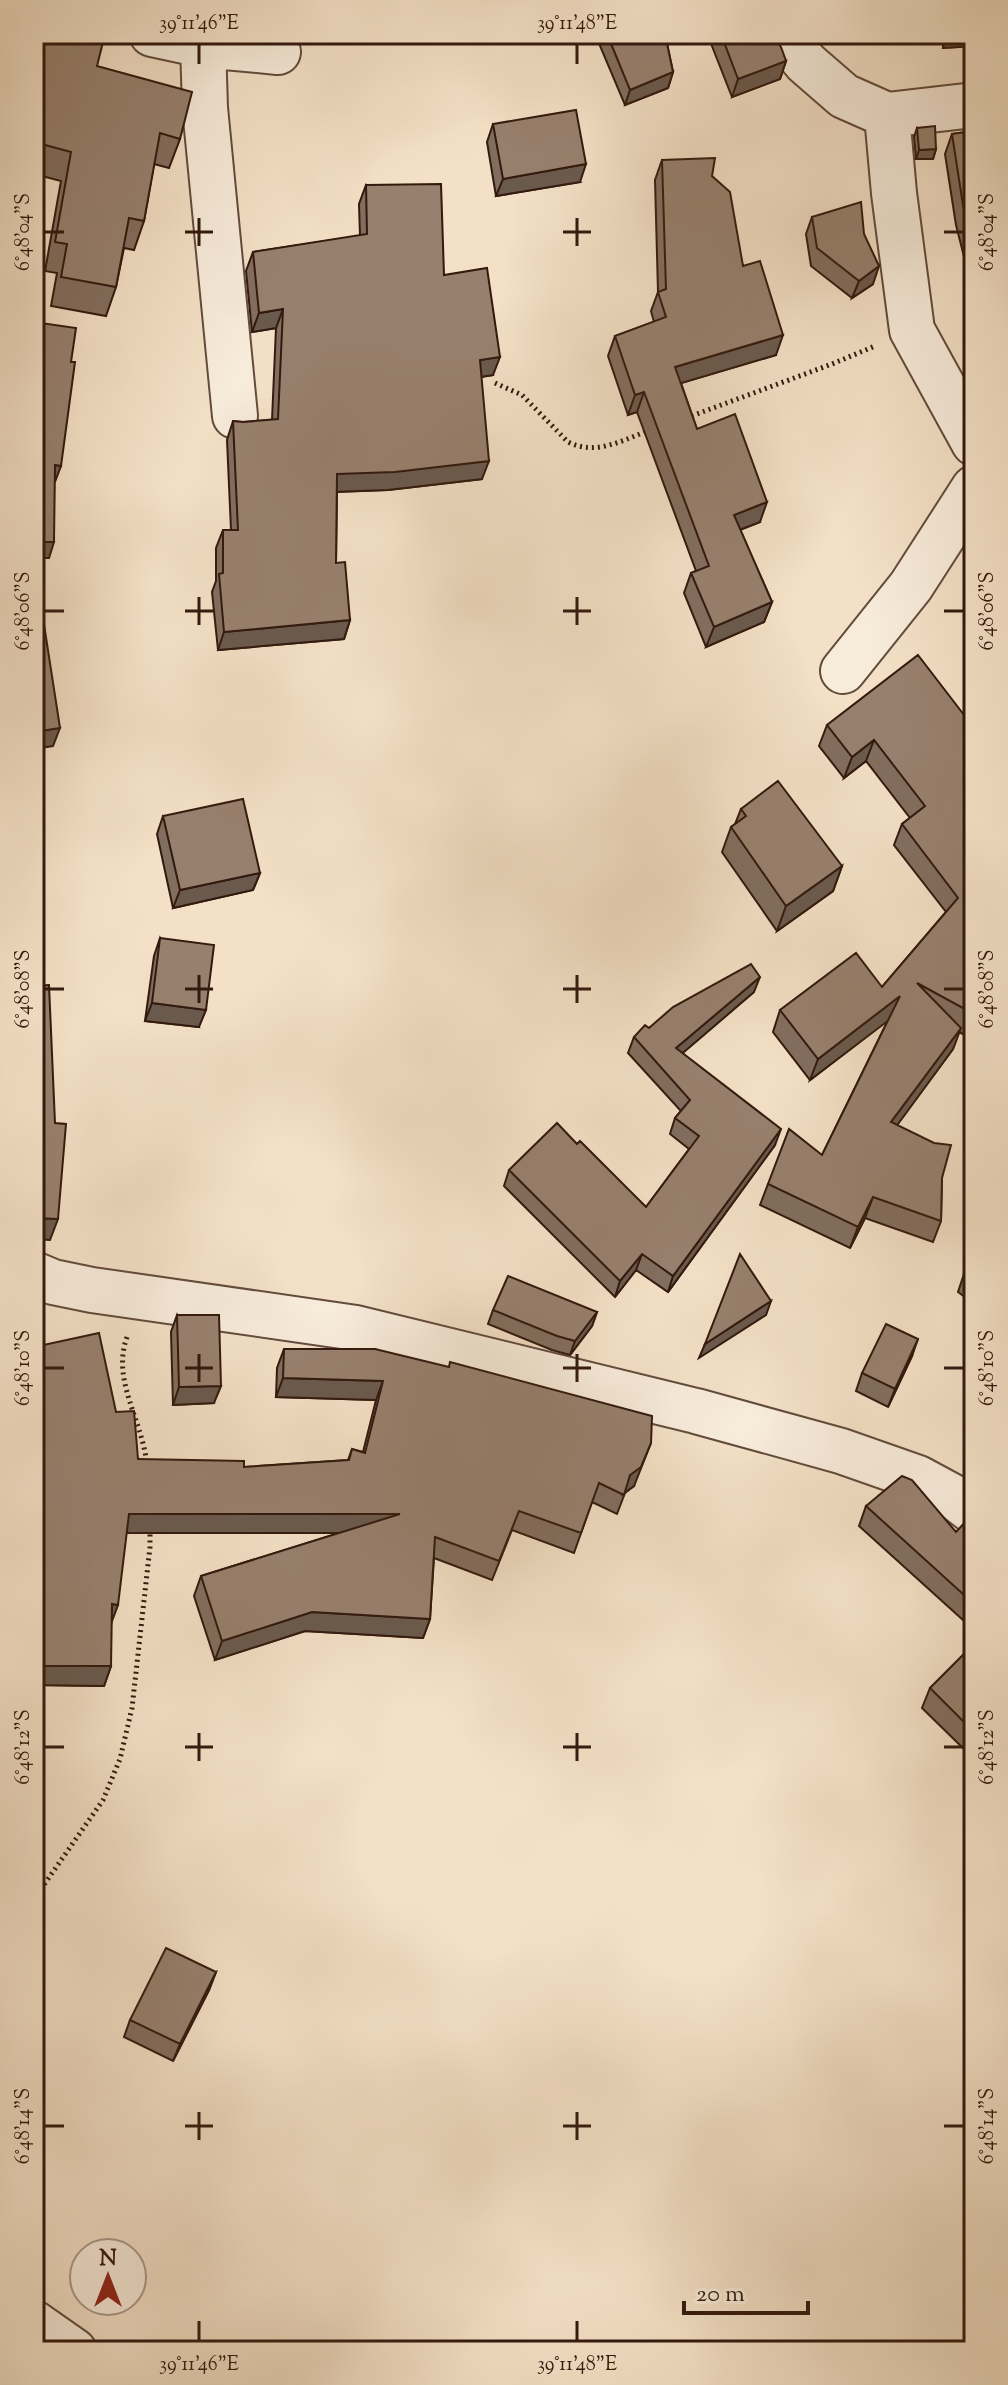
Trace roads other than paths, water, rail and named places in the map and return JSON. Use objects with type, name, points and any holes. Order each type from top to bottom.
[{"type":"street","points":[[152,34],[203,45],[278,52]]},
{"type":"street","points":[[782,34],[806,63],[844,96],[887,115],[974,105]]},
{"type":"street","points":[[203,45],[205,108],[235,416]]},
{"type":"street","points":[[887,115],[912,330],[974,443]]},
{"type":"street","points":[[843,671],[911,586],[974,488]]},
{"type":"street","points":[[40,1287],[145,1297],[356,1328],[696,1411],[841,1451],[918,1478],[974,1512]]},
{"type":"street","points":[[34,2323],[74,2351]]}]
